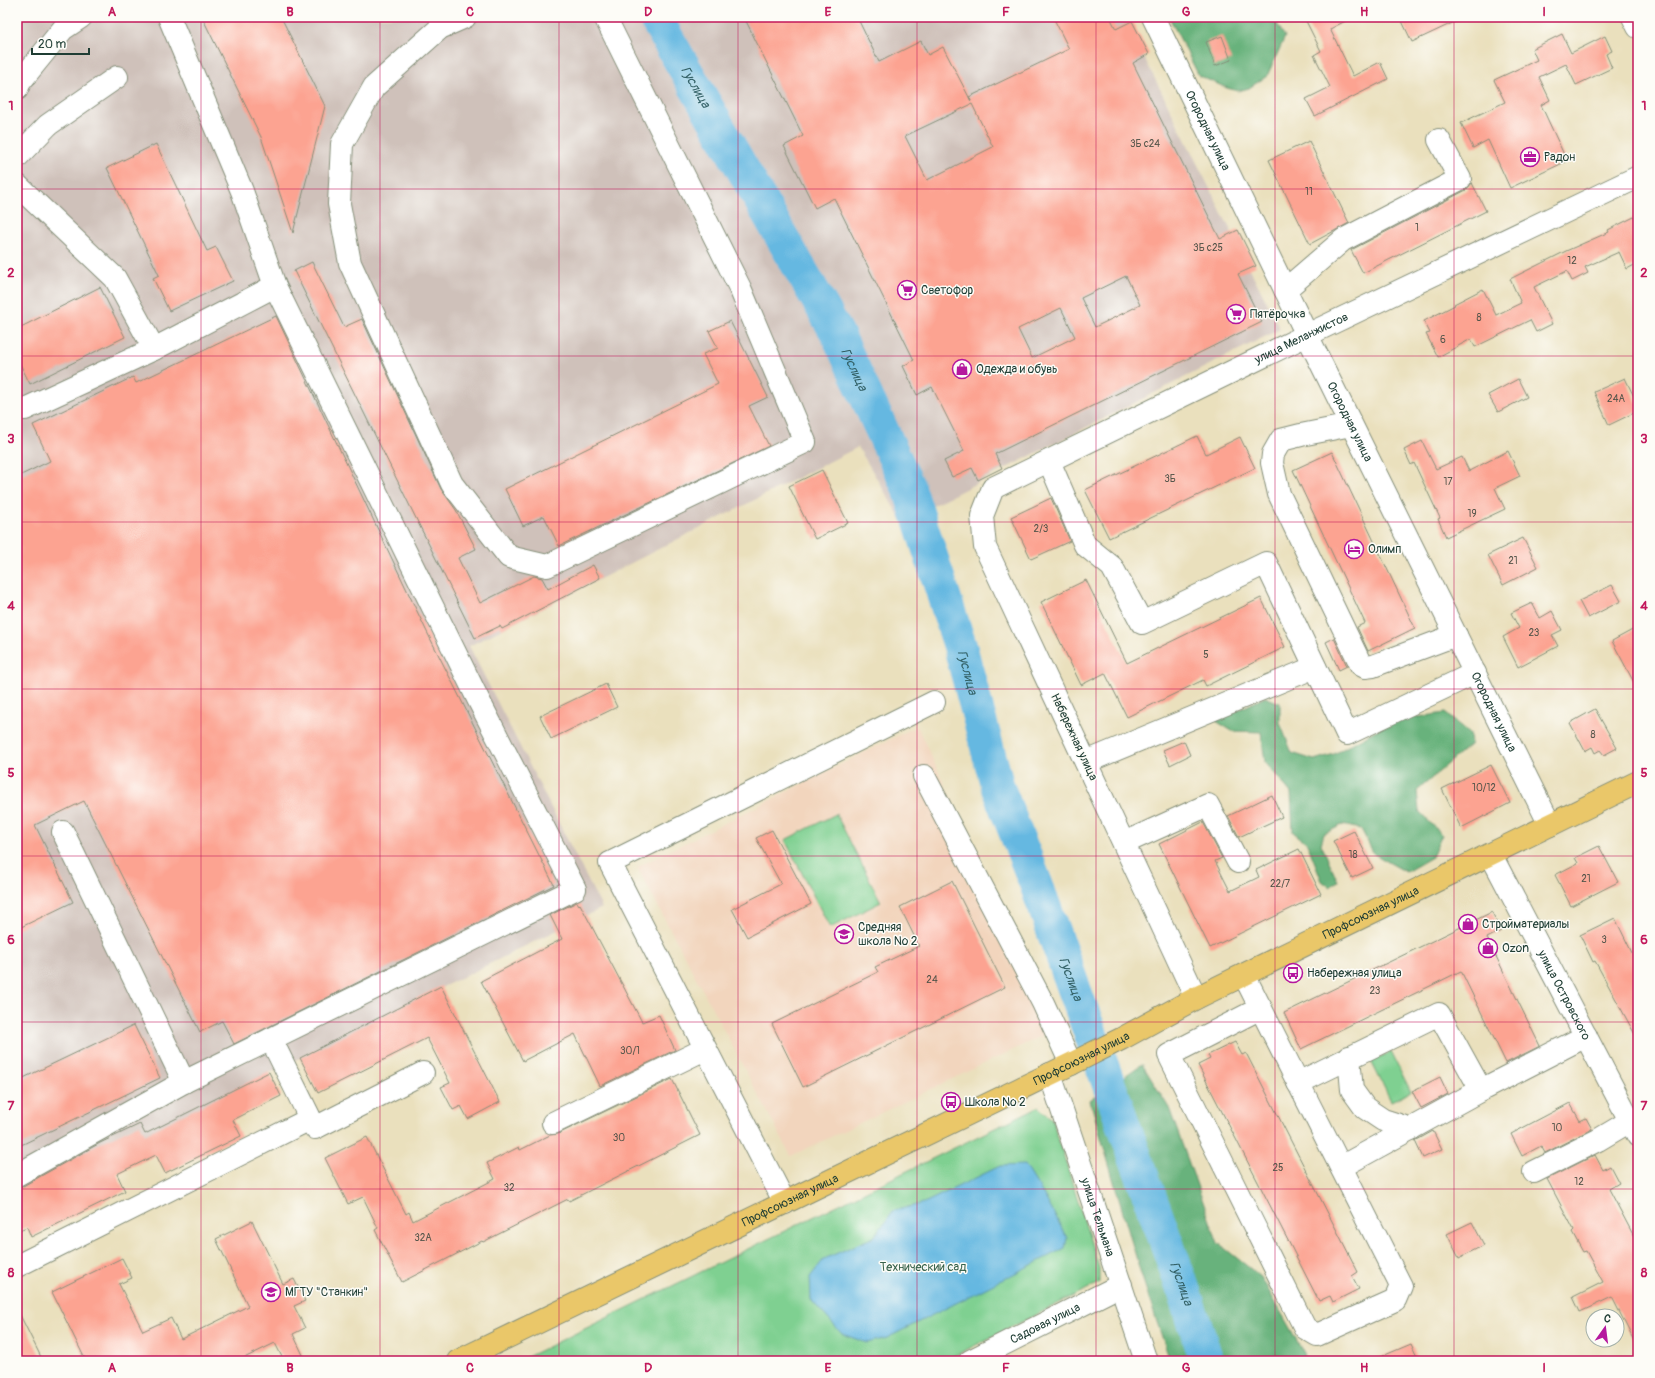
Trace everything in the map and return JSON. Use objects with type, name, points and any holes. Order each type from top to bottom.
[{"type":"main road","name":"Профсоюзная улица","points":[[458,1361],[1074,1063],[1196,998],[1638,782]]},
{"type":"street","points":[[17,89],[20,82],[63,29],[81,17]]},
{"type":"street","points":[[17,1175],[184,1082],[575,889],[478,699],[275,286],[242,191],[169,17]]},
{"type":"street","points":[[465,17],[441,23],[374,88],[342,144],[339,204],[350,263],[452,484],[509,557],[547,566],[805,442],[740,288],[605,17]]},
{"type":"street","name":"Огородная улица","points":[[1153,17],[1306,335],[1550,825]]},
{"type":"street","points":[[1633,17],[1638,27]]},
{"type":"street","points":[[17,157],[48,125],[117,77]]},
{"type":"street","points":[[1285,290],[1342,240],[1460,179],[1440,140]]},
{"type":"street","name":"улица Меланжистов","points":[[982,516],[993,488],[1306,335],[1638,177]]},
{"type":"street","points":[[17,184],[115,278],[154,349]]},
{"type":"street","points":[[17,408],[25,409],[154,349],[275,286]]},
{"type":"street","points":[[1351,425],[1282,440],[1273,454],[1272,463],[1279,494],[1361,665],[1365,667],[1373,666],[1456,634]]},
{"type":"street","points":[[1048,461],[1085,545],[1112,568],[1142,623],[1266,563],[1347,734],[1475,673]]},
{"type":"street","name":"Набережная улица","points":[[982,516],[985,547],[1196,998]]},
{"type":"street","points":[[1086,762],[1315,667]]},
{"type":"street","points":[[785,1202],[610,863],[934,702]]},
{"type":"street","points":[[924,776],[1074,1063]]},
{"type":"street","points":[[1124,843],[1208,805],[1238,862]]},
{"type":"street","points":[[63,832],[184,1082]]},
{"type":"street","name":"улица Островского","points":[[1491,855],[1634,1128]]},
{"type":"street","points":[[1244,975],[1261,1008],[1401,1286],[1395,1300],[1317,1335],[1306,1328],[1169,1055],[1261,1008]]},
{"type":"street","points":[[1298,1082],[1439,1014],[1481,1090]]},
{"type":"street","points":[[1341,1167],[1481,1090],[1586,1036]]},
{"type":"street","points":[[271,1039],[314,1128],[423,1074]]},
{"type":"street","points":[[553,1123],[705,1049]]},
{"type":"street","points":[[1349,1057],[1352,1090],[1365,1108],[1383,1120],[1411,1129]]},
{"type":"street","name":"улица Тельмана","points":[[1050,1074],[1146,1361]]},
{"type":"street","points":[[17,1266],[310,1119]]},
{"type":"street","points":[[1534,1172],[1598,1140],[1634,1128]]},
{"type":"street","name":"Садовая улица","points":[[970,1361],[1121,1285]]},
{"type":"shaded area","points":[[17,17],[1124,17],[1280,329],[902,521],[858,447],[469,646],[602,908],[17,1198]]},
{"type":"shaded area","name":"Средняя школа № 2","points":[[917,726],[1046,1001],[1034,1008],[1044,1035],[791,1156],[637,867]]},
{"type":"green space","points":[[1169,17],[1273,17],[1285,37],[1267,76],[1249,88],[1238,91],[1199,76]]},
{"type":"green space","points":[[1265,697],[1280,703],[1280,723],[1292,753],[1314,760],[1334,754],[1392,721],[1445,713],[1470,734],[1471,744],[1417,791],[1419,811],[1442,835],[1432,857],[1406,872],[1374,854],[1361,829],[1342,825],[1324,834],[1321,844],[1338,881],[1330,887],[1322,881],[1307,843],[1293,832],[1291,793],[1265,762],[1261,732],[1232,731],[1216,721]]},
{"type":"green space","points":[[836,814],[881,902],[830,928],[785,840]]},
{"type":"green space","points":[[1391,1052],[1411,1092],[1391,1101],[1371,1061]]},
{"type":"green space","points":[[1142,1064],[1169,1108],[1218,1243],[1261,1277],[1304,1353],[1306,1361],[1170,1361],[1141,1274],[1090,1100]]},
{"type":"green space","name":"Технический сад","points":[[1038,1107],[1052,1119],[1099,1268],[1099,1283],[944,1361],[519,1361]]},
{"type":"water","points":[[1025,1165],[1045,1197],[1067,1238],[1065,1248],[887,1338],[867,1343],[842,1334],[811,1300],[810,1277],[824,1259],[874,1237],[893,1211],[924,1203],[1000,1166]]},
{"type":"building","points":[[202,17],[281,17],[325,106],[293,233],[261,137]]},
{"type":"building","points":[[744,17],[857,17],[879,62],[921,41],[928,55],[943,47],[971,101],[969,97],[1069,49],[1053,17],[1110,17],[1116,29],[1132,21],[1149,54],[1133,63],[1220,239],[1238,230],[1256,266],[1238,274],[1262,322],[995,454],[1002,468],[978,480],[972,468],[952,477],[944,461],[964,451],[932,387],[917,395],[903,366],[914,360],[834,198],[815,208],[784,146],[803,136]],"holes":[[[972,104],[993,147],[927,180],[905,136]],[[1126,276],[1140,305],[1095,327],[1081,298]],[[1061,308],[1075,337],[1032,358],[1018,329]]]},
{"type":"building","points":[[1304,17],[1353,17],[1330,29],[1353,76],[1380,62],[1388,79],[1315,116],[1306,99],[1330,87],[1314,55],[1321,51]]},
{"type":"building","points":[[1400,17],[1465,17],[1412,42]]},
{"type":"building","points":[[1562,34],[1571,53],[1605,36],[1612,51],[1606,54],[1612,68],[1576,85],[1566,64],[1539,77],[1550,100],[1541,105],[1567,161],[1510,188],[1488,140],[1473,148],[1461,123],[1505,102],[1494,80],[1537,60],[1532,49]]},
{"type":"building","points":[[1222,36],[1231,60],[1215,66],[1206,42]]},
{"type":"building","points":[[1309,141],[1349,223],[1310,244],[1269,160]]},
{"type":"building","points":[[156,144],[207,251],[216,247],[233,281],[169,311],[153,278],[159,275],[107,168]]},
{"type":"building","points":[[1472,183],[1486,211],[1363,273],[1351,250],[1466,190]]},
{"type":"building","points":[[1634,217],[1638,225],[1638,263],[1627,269],[1619,252],[1585,267],[1588,273],[1572,281],[1567,271],[1534,287],[1552,324],[1536,332],[1530,320],[1475,347],[1471,339],[1438,357],[1426,334],[1430,333],[1424,321],[1483,289],[1496,315],[1521,303],[1510,279],[1566,251],[1609,232],[1608,230]]},
{"type":"building","points":[[312,262],[344,327],[362,319],[441,489],[456,510],[476,549],[458,558],[480,603],[534,576],[542,578],[548,589],[593,565],[600,578],[502,629],[500,626],[475,638],[294,271]]},
{"type":"building","points":[[100,287],[125,337],[30,384],[17,358],[17,329]]},
{"type":"building","points":[[276,316],[426,630],[554,885],[234,1044],[222,1021],[200,1032],[84,801],[35,825],[73,902],[17,929],[17,477],[50,461],[33,425],[133,377],[136,383]]},
{"type":"building","points":[[730,321],[768,397],[749,406],[769,446],[559,546],[544,516],[523,526],[505,489],[718,384],[703,354],[718,348],[709,331]]},
{"type":"building","points":[[1625,378],[1638,405],[1638,411],[1609,425],[1594,392]]},
{"type":"building","points":[[1518,379],[1527,397],[1498,412],[1488,395]]},
{"type":"building","points":[[1197,436],[1206,454],[1240,437],[1255,468],[1109,538],[1085,490]]},
{"type":"building","points":[[1422,441],[1436,469],[1462,457],[1469,471],[1508,451],[1520,476],[1495,488],[1505,509],[1446,537],[1438,519],[1440,518],[1414,463],[1411,465],[1404,450]]},
{"type":"building","name":"Олимп","points":[[1332,452],[1415,628],[1368,651],[1357,627],[1365,623],[1293,470]]},
{"type":"building","points":[[822,470],[848,523],[815,539],[789,486]]},
{"type":"building","points":[[1051,498],[1070,541],[1031,559],[1011,517]]},
{"type":"building","points":[[1523,538],[1538,567],[1503,585],[1488,555]]},
{"type":"building","points":[[1086,580],[1127,663],[1261,598],[1285,647],[1206,686],[1203,680],[1127,717],[1105,673],[1081,685],[1041,602]]},
{"type":"building","points":[[1612,585],[1621,601],[1588,618],[1579,601]]},
{"type":"building","points":[[1532,603],[1540,618],[1552,611],[1562,630],[1552,635],[1558,646],[1518,667],[1503,637],[1519,628],[1511,613]]},
{"type":"building","points":[[1638,627],[1638,690],[1612,641]]},
{"type":"building","points":[[1334,638],[1347,666],[1339,670],[1326,642]]},
{"type":"building","points":[[606,684],[617,707],[551,739],[540,716]]},
{"type":"building","points":[[1595,709],[1617,748],[1604,755],[1600,750],[1595,753],[1592,747],[1585,751],[1570,723]]},
{"type":"building","points":[[1184,741],[1190,755],[1170,765],[1163,750]]},
{"type":"building","points":[[1491,765],[1510,803],[1461,828],[1442,789]]},
{"type":"building","points":[[1272,795],[1282,817],[1239,837],[1228,816]]},
{"type":"building","points":[[1203,822],[1222,858],[1215,861],[1230,891],[1259,877],[1256,870],[1299,849],[1321,894],[1210,948],[1159,844]]},
{"type":"building","points":[[772,830],[811,904],[747,937],[732,909],[781,884],[756,838]]},
{"type":"building","points":[[1354,831],[1373,868],[1352,878],[1333,841]]},
{"type":"building","points":[[1599,846],[1618,882],[1571,906],[1555,875],[1578,863],[1575,858]]},
{"type":"building","points":[[952,881],[1005,987],[803,1087],[772,1024],[878,972],[875,967],[919,946],[900,907]]},
{"type":"building","points":[[577,902],[579,905],[580,904],[642,1022],[659,1015],[675,1050],[600,1086],[575,1034],[523,1061],[481,981],[562,939],[550,915]]},
{"type":"building","points":[[1492,912],[1501,931],[1487,938],[1540,1046],[1506,1063],[1461,971],[1301,1049],[1284,1013]]},
{"type":"building","points":[[1615,918],[1638,965],[1638,1040],[1595,961],[1593,962],[1580,935]]},
{"type":"building","points":[[441,986],[500,1102],[468,1119],[461,1106],[453,1110],[441,1087],[450,1083],[427,1038],[318,1093],[300,1058]]},
{"type":"building","points":[[134,1025],[160,1078],[17,1147],[17,1081]]},
{"type":"building","points":[[1235,1042],[1242,1055],[1246,1053],[1358,1272],[1352,1276],[1359,1289],[1333,1302],[1330,1296],[1319,1301],[1198,1065],[1210,1059],[1208,1055]]},
{"type":"building","points":[[269,1072],[281,1096],[233,1120],[241,1136],[165,1173],[156,1155],[117,1174],[125,1191],[31,1237],[27,1227],[17,1231],[17,1187],[23,1186],[100,1143],[140,1124],[145,1134]]},
{"type":"building","points":[[1440,1077],[1448,1094],[1421,1108],[1412,1091]]},
{"type":"building","points":[[672,1079],[700,1135],[569,1201],[568,1199],[483,1242],[482,1241],[402,1282],[375,1230],[378,1228],[363,1197],[348,1204],[325,1158],[367,1137],[406,1214],[409,1212],[413,1221],[495,1179],[487,1163],[519,1147],[520,1150],[550,1135],[558,1134]]},
{"type":"building","points":[[1570,1103],[1580,1121],[1586,1118],[1592,1129],[1545,1153],[1541,1146],[1522,1156],[1511,1134]]},
{"type":"building","points":[[1433,1131],[1442,1149],[1423,1158],[1415,1141]]},
{"type":"building","points":[[1595,1155],[1603,1170],[1610,1166],[1619,1183],[1609,1189],[1638,1244],[1638,1349],[1625,1323],[1625,1308],[1618,1308],[1612,1297],[1589,1308],[1585,1308],[1585,1310],[1580,1312],[1573,1297],[1603,1282],[1586,1251],[1583,1252],[1572,1232],[1574,1230],[1547,1179]]},
{"type":"building","name":"МГТУ \"Станкин\"","points":[[252,1221],[283,1284],[294,1279],[305,1301],[294,1306],[305,1328],[293,1334],[303,1355],[291,1361],[284,1361],[275,1343],[238,1361],[86,1361],[52,1292],[122,1258],[132,1278],[119,1284],[143,1331],[171,1318],[181,1339],[248,1306],[216,1239]]},
{"type":"building","points":[[1472,1222],[1484,1245],[1459,1258],[1447,1234]]},
{"type":"building","points":[[17,1309],[43,1361],[17,1361]]},
{"type":"building","points":[[1411,1344],[1419,1361],[1371,1361]]},
{"type":"waterway","name":"Гуслица","points":[[655,17],[837,333],[910,491],[960,646],[998,788],[1036,884],[1184,1291],[1207,1361]]},
{"type":"place","name":"Радон","points":[[1530,157]]},
{"type":"place","name":"Светофор","points":[[907,290]]},
{"type":"place","name":"Пятёрочка","points":[[1236,314]]},
{"type":"place","name":"Одежда и обувь","points":[[962,369]]},
{"type":"place","name":"Олимп","points":[[1354,549]]},
{"type":"place","name":"Стройматериалы","points":[[1468,924]]},
{"type":"place","name":"Средняя школа № 2","points":[[844,934]]},
{"type":"place","name":"Ozon","points":[[1488,948]]},
{"type":"place","name":"Набережная улица","points":[[1293,973]]},
{"type":"place","name":"Школа № 2","points":[[951,1102]]},
{"type":"place","name":"МГТУ \"Станкин\"","points":[[271,1292]]}]
